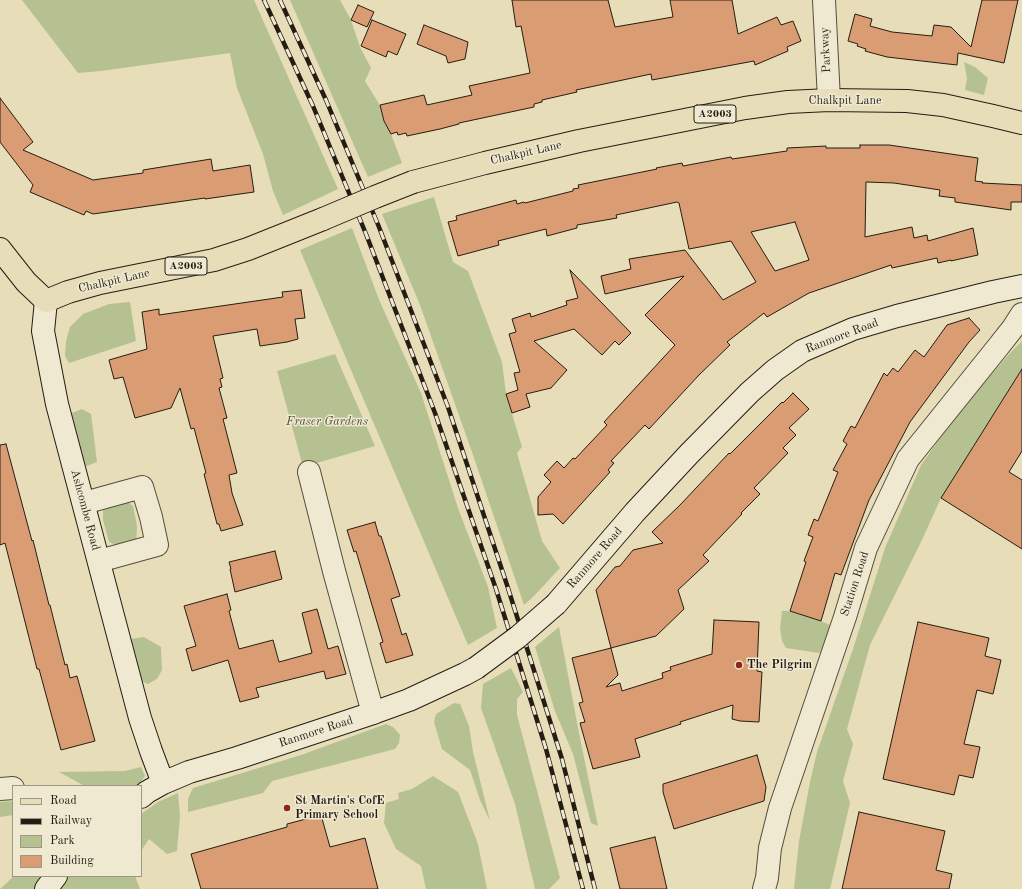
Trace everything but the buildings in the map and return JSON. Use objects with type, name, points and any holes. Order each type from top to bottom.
[{"type":"main road","name":"Chalkpit Lane","points":[[46,301],[68,292],[100,283],[214,260],[248,250],[413,182],[484,163],[586,139],[745,108],[788,102],[829,100],[907,101],[943,105],[1022,123]]},
{"type":"main road","points":[[0,249],[26,282],[46,301]]},
{"type":"street","name":"Parkway","points":[[824,0],[829,100]]},
{"type":"street","name":"Ranmore Road","points":[[142,795],[163,783],[189,772],[237,758],[409,700],[476,668],[518,637],[556,604],[635,512],[689,454],[750,392],[775,370],[802,351],[853,329],[889,318],[1022,286]]},
{"type":"street","name":"Ashcombe Road","points":[[46,301],[43,331],[57,404],[140,718],[150,751],[163,783]]},
{"type":"street","name":"Station Road","points":[[766,885],[770,848],[780,808],[845,617],[866,548],[908,459],[998,348],[1022,314]]},
{"type":"street","points":[[309,472],[334,571],[373,713]]},
{"type":"street","points":[[84,503],[142,487],[151,517],[157,545],[99,561]]},
{"type":"street","points":[[0,789],[12,788]]},
{"type":"street","points":[[46,889],[55,877]]},
{"type":"green space","points":[[22,0],[254,0],[338,189],[283,215],[273,191],[263,154],[237,88],[230,53],[78,73]]},
{"type":"green space","points":[[290,0],[340,0],[351,20],[360,47],[371,68],[365,81],[381,107],[384,121],[391,134],[402,163],[368,177]]},
{"type":"green space","points":[[964,62],[975,67],[988,78],[984,95],[965,90],[967,78]]},
{"type":"green space","points":[[434,197],[453,262],[468,271],[502,362],[506,394],[522,447],[517,453],[542,541],[560,568],[524,605],[420,305],[382,214]]},
{"type":"green space","points":[[352,228],[380,302],[421,393],[458,508],[488,587],[497,628],[468,645],[300,250]]},
{"type":"green space","points":[[130,302],[136,341],[69,363],[65,356],[66,341],[70,327],[83,314],[109,304]]},
{"type":"green space","points":[[1022,341],[1022,369],[941,498],[870,645],[847,729],[853,744],[843,781],[850,803],[830,889],[794,889],[799,841],[817,752],[853,649],[885,548],[921,465],[963,406]]},
{"type":"green space","name":"Fraser Gardens","points":[[335,354],[375,446],[303,467],[277,371]]},
{"type":"green space","points":[[82,409],[91,414],[97,462],[79,469],[67,415]]},
{"type":"green space","points":[[123,498],[133,506],[137,526],[136,545],[118,546],[109,542],[103,520],[103,506]]},
{"type":"green space","points":[[782,611],[790,611],[832,626],[825,649],[819,653],[786,648],[782,641],[780,629]]},
{"type":"green space","points":[[559,627],[598,826],[591,823],[573,754],[555,711],[535,647]]},
{"type":"green space","points":[[144,637],[161,647],[162,670],[157,679],[148,684],[141,681],[131,639]]},
{"type":"green space","points":[[511,668],[523,692],[517,699],[517,715],[560,878],[549,889],[535,889],[515,804],[481,708],[483,684]]},
{"type":"green space","points":[[454,703],[460,704],[469,726],[473,752],[490,821],[480,800],[470,770],[442,749],[434,722],[436,714]]},
{"type":"green space","points":[[386,724],[393,727],[400,735],[399,743],[395,749],[272,781],[263,793],[188,812],[188,799],[193,788],[301,755]]},
{"type":"green space","points":[[141,767],[145,776],[138,785],[82,785],[59,772],[125,771]]},
{"type":"green space","points":[[433,776],[458,792],[478,844],[487,889],[426,889],[421,866],[396,849],[384,823],[386,803],[399,799],[398,793],[412,789]]},
{"type":"green space","points":[[178,793],[180,816],[177,851],[167,854],[149,839],[142,850],[142,813],[158,802]]},
{"type":"green space","points":[[12,801],[12,815],[0,817],[0,802]]},
{"type":"green space","points":[[13,877],[135,877],[140,889],[0,889]]},
{"type":"railway","points":[[264,0],[313,106],[366,234],[435,413],[496,589],[546,749],[583,889]]},
{"type":"railway","points":[[280,0],[326,100],[379,227],[448,407],[507,585],[562,759],[595,889]]},
{"type":"place","name":"The Pilgrim","points":[[739,665]]},
{"type":"place","name":"St Martin's CofE Primary School","points":[[287,808]]}]
